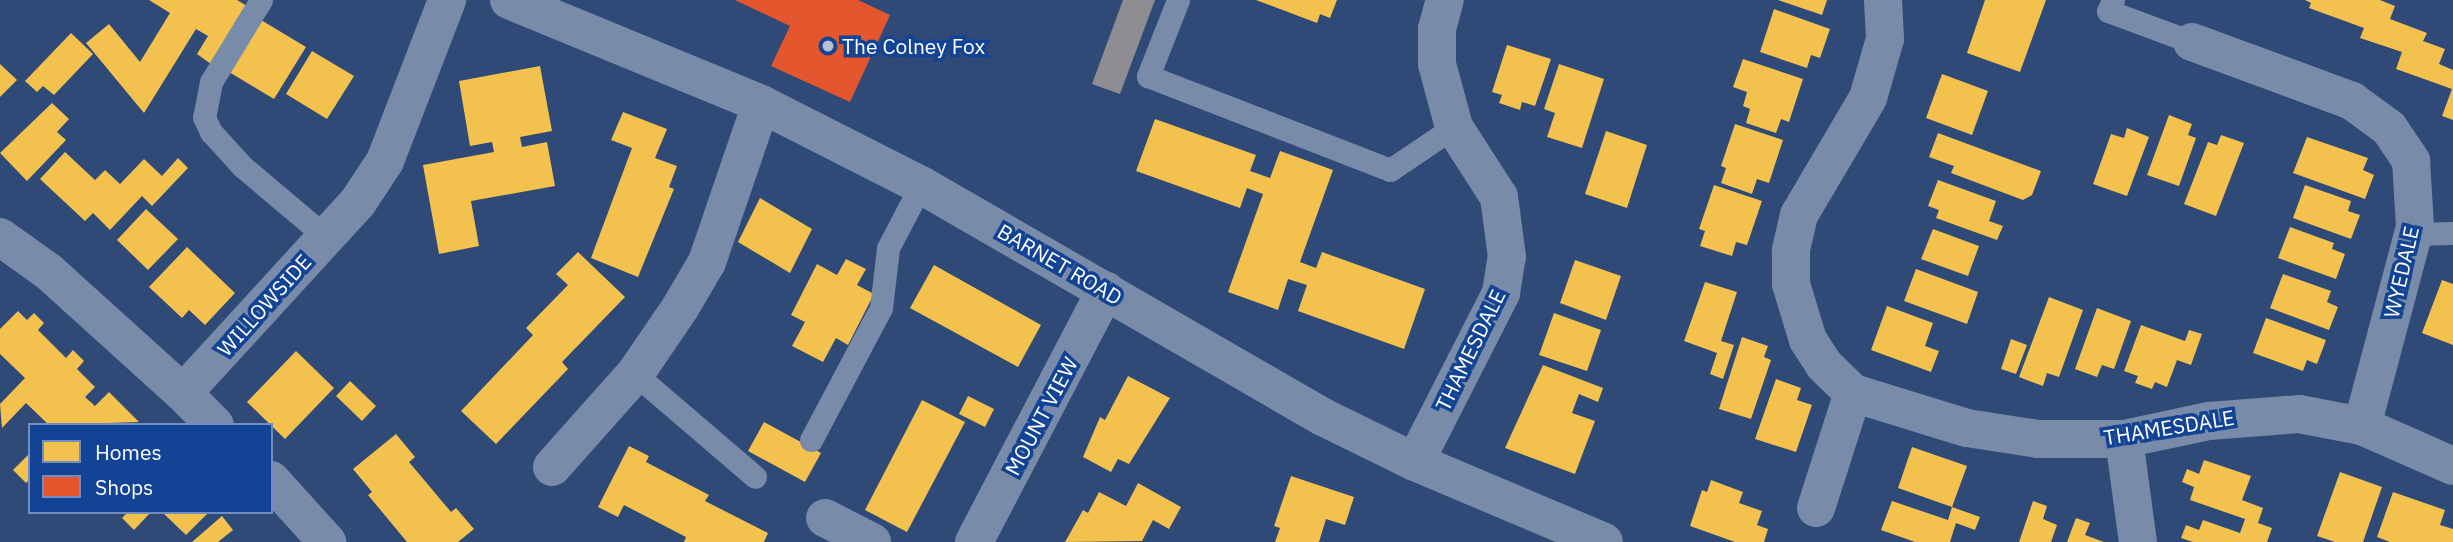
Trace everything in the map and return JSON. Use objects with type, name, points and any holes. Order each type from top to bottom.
[{"type":"street","name":"WILLOWSIDE","points":[[183,393],[326,237],[386,161],[447,0]]},
{"type":"street","name":"BARNET ROAD","points":[[509,0],[761,104],[921,185],[1323,417],[1415,462],[1594,540]]},
{"type":"street","name":"THAMESDALE","points":[[1415,462],[1501,293],[1507,257],[1499,197],[1454,127],[1437,64],[1437,29],[1445,0]]},
{"type":"street","name":"THAMESDALE","points":[[1883,0],[1885,39],[1868,98],[1800,215],[1791,251],[1791,284],[1808,340],[1824,365],[1853,393],[1967,428],[2038,439],[2124,439],[2253,415],[2299,414],[2362,426],[2453,466]]},
{"type":"street","name":"WYEDALE","points":[[2192,42],[2352,101],[2389,128],[2411,162],[2413,234],[2362,426]]},
{"type":"street","points":[[552,467],[635,374],[707,262],[761,104]]},
{"type":"street","points":[[0,237],[49,272],[213,423]]},
{"type":"street","name":"MOUNT VIEW","points":[[974,542],[1106,290]]},
{"type":"street","points":[[1816,508],[1853,393]]},
{"type":"street","points":[[2124,439],[2138,542]]},
{"type":"street","points":[[273,482],[327,542]]},
{"type":"street","points":[[825,518],[872,542]]},
{"type":"lane","points":[[261,0],[211,82],[204,117],[211,132],[243,167],[326,237]]},
{"type":"lane","points":[[1178,0],[1148,76],[1390,170],[1454,127]]},
{"type":"lane","points":[[2113,0],[2108,11],[2192,42]]},
{"type":"lane","points":[[811,440],[881,309],[888,248],[921,185]]},
{"type":"lane","points":[[2413,234],[2453,233]]},
{"type":"lane","points":[[635,374],[755,477]]},
{"type":"building: Homes","points":[[149,0],[237,0],[247,6],[211,64],[197,54],[208,36],[196,29],[144,113],[86,43],[109,24],[140,62],[170,13]]},
{"type":"building: Homes","points":[[1256,0],[1337,0],[1330,18],[1320,14],[1317,23]]},
{"type":"building: Homes","points":[[1778,0],[1827,0],[1822,15]]},
{"type":"building: Homes","points":[[1985,0],[2046,0],[2020,72],[1967,53]]},
{"type":"building: Homes","points":[[2305,0],[2380,0],[2395,6],[2390,19],[2427,33],[2423,41],[2445,49],[2439,64],[2453,70],[2453,120],[2442,116],[2452,89],[2396,69],[2402,52],[2360,38],[2364,28],[2309,8],[2311,3]]},
{"type":"building: Homes","points":[[1774,9],[1830,29],[1820,58],[1811,55],[1807,68],[1760,52]]},
{"type":"building: Homes","points":[[256,17],[306,47],[274,99],[224,69]]},
{"type":"building: Homes","points":[[71,33],[93,54],[54,95],[43,86],[37,92],[25,81]]},
{"type":"building: Homes","points":[[1507,45],[1551,59],[1535,106],[1522,102],[1520,110],[1499,103],[1502,95],[1492,92]]},
{"type":"building: Homes","points":[[312,51],[354,76],[327,119],[286,94]]},
{"type":"building: Homes","points":[[1743,59],[1803,79],[1789,122],[1781,119],[1776,133],[1746,123],[1750,109],[1743,106],[1747,92],[1733,87]]},
{"type":"building: Homes","points":[[0,64],[17,80],[0,97]]},
{"type":"building: Homes","points":[[1559,64],[1604,79],[1582,148],[1547,137],[1555,113],[1544,109]]},
{"type":"building: Homes","points":[[540,66],[552,131],[520,137],[522,147],[547,142],[555,186],[471,201],[479,246],[439,254],[423,165],[494,152],[492,142],[470,146],[459,81]]},
{"type":"building: Homes","points":[[1942,74],[1988,91],[1972,135],[1926,118]]},
{"type":"building: Homes","points":[[52,103],[69,119],[57,132],[66,140],[27,181],[0,153]]},
{"type":"building: Homes","points":[[623,112],[667,129],[655,158],[677,166],[669,187],[674,189],[638,277],[591,258],[632,148],[611,140]]},
{"type":"building: Homes","points":[[2169,115],[2192,124],[2188,135],[2196,138],[2179,186],[2147,175]]},
{"type":"building: Homes","points":[[1155,119],[1256,155],[1250,171],[1270,178],[1280,151],[1333,170],[1300,262],[1316,268],[1322,252],[1425,289],[1404,349],[1298,311],[1307,285],[1288,279],[1278,310],[1228,292],[1263,194],[1247,188],[1240,208],[1136,171]]},
{"type":"building: Homes","points":[[1735,124],[1783,140],[1769,183],[1757,179],[1752,194],[1721,183],[1726,168],[1721,166]]},
{"type":"building: Homes","points":[[2127,128],[2149,137],[2127,196],[2093,184],[2111,134],[2124,138]]},
{"type":"building: Homes","points":[[1606,131],[1647,145],[1627,208],[1585,194]]},
{"type":"building: Homes","points":[[1938,133],[2041,171],[2032,195],[2023,200],[1951,173],[1954,166],[1929,157]]},
{"type":"building: Homes","points":[[2221,135],[2244,143],[2216,216],[2184,204],[2208,142],[2217,145]]},
{"type":"building: Homes","points":[[2307,137],[2368,158],[2363,170],[2374,175],[2365,199],[2293,173]]},
{"type":"building: Homes","points":[[65,152],[95,180],[105,170],[120,184],[144,159],[162,176],[178,158],[188,168],[152,206],[142,196],[110,230],[93,213],[85,221],[40,179]]},
{"type":"building: Homes","points":[[1938,180],[1996,201],[1989,221],[2003,226],[1997,240],[1936,218],[1939,210],[1928,206]]},
{"type":"building: Homes","points":[[1714,185],[1762,201],[1747,245],[1736,242],[1732,256],[1700,246],[1705,231],[1699,229]]},
{"type":"building: Homes","points":[[2305,185],[2351,201],[2348,211],[2360,215],[2351,239],[2293,218]]},
{"type":"building: Homes","points":[[760,198],[812,229],[790,273],[738,242]]},
{"type":"building: Homes","points":[[146,209],[178,239],[148,270],[117,240]]},
{"type":"building: Homes","points":[[2290,227],[2334,243],[2332,249],[2345,254],[2336,279],[2278,258]]},
{"type":"building: Homes","points":[[1933,229],[1979,246],[1968,276],[1921,259]]},
{"type":"building: Homes","points":[[187,247],[235,293],[205,325],[189,310],[182,318],[149,287]]},
{"type":"building: Homes","points":[[578,252],[625,297],[562,362],[568,369],[496,444],[461,411],[533,335],[526,328],[568,285],[556,274]]},
{"type":"building: Homes","points":[[846,259],[866,269],[857,285],[874,294],[848,345],[836,338],[823,362],[792,346],[805,322],[791,315],[817,264],[837,275]]},
{"type":"building: Homes","points":[[1575,260],[1621,276],[1606,320],[1560,303]]},
{"type":"building: Homes","points":[[934,265],[1041,325],[1018,367],[910,308]]},
{"type":"building: Homes","points":[[1916,269],[1978,292],[1967,324],[1904,301]]},
{"type":"building: Homes","points":[[2283,274],[2331,291],[2327,302],[2338,307],[2329,330],[2270,308]]},
{"type":"building: Homes","points":[[2442,280],[2453,284],[2453,345],[2422,333]]},
{"type":"building: Homes","points":[[1705,282],[1737,292],[1721,341],[1734,345],[1723,379],[1710,374],[1717,353],[1684,341]]},
{"type":"building: Homes","points":[[2049,297],[2083,310],[2059,377],[2047,373],[2043,386],[2019,377]]},
{"type":"building: Homes","points":[[1887,306],[1933,323],[1925,346],[1939,351],[1931,372],[1871,350]]},
{"type":"building: Homes","points":[[2097,308],[2131,321],[2114,369],[2102,365],[2097,377],[2075,369]]},
{"type":"building: Homes","points":[[18,311],[27,320],[34,313],[44,323],[38,330],[66,358],[73,350],[84,361],[77,369],[95,387],[85,397],[95,406],[109,392],[139,422],[47,423],[26,403],[2,428],[0,404],[25,378],[0,354],[0,329]]},
{"type":"building: Homes","points":[[1554,313],[1601,330],[1587,371],[1539,355]]},
{"type":"building: Homes","points":[[2266,318],[2326,340],[2317,364],[2307,360],[2303,371],[2253,353]]},
{"type":"building: Homes","points":[[2141,325],[2185,341],[2189,330],[2202,334],[2191,365],[2177,360],[2167,387],[2155,382],[2152,389],[2135,383],[2138,376],[2124,371]]},
{"type":"building: Homes","points":[[1742,337],[1768,346],[1764,357],[1771,360],[1751,419],[1719,409]]},
{"type":"building: Homes","points":[[2011,339],[2027,345],[2016,374],[2001,369]]},
{"type":"building: Homes","points":[[296,351],[334,388],[285,439],[273,427],[273,423],[269,423],[247,402]]},
{"type":"building: Homes","points":[[1543,365],[1603,388],[1598,402],[1579,394],[1572,413],[1595,421],[1575,474],[1505,448]]},
{"type":"building: Homes","points":[[1128,376],[1170,398],[1129,464],[1118,459],[1111,472],[1083,457],[1100,417],[1105,420]]},
{"type":"building: Homes","points":[[1776,379],[1801,388],[1797,400],[1812,405],[1796,452],[1755,439]]},
{"type":"building: Homes","points":[[350,381],[376,406],[362,421],[336,396]]},
{"type":"building: Homes","points":[[968,396],[994,409],[985,427],[959,414]]},
{"type":"building: Homes","points":[[922,400],[965,422],[907,532],[865,510]]},
{"type":"building: Homes","points":[[764,422],[821,453],[805,482],[748,451]]},
{"type":"building: Homes","points":[[396,434],[415,457],[409,462],[451,512],[456,508],[474,529],[458,542],[407,542],[368,495],[372,492],[353,469]]},
{"type":"building: Homes","points":[[629,446],[649,456],[646,462],[709,495],[705,501],[768,533],[764,542],[684,542],[686,537],[624,505],[618,517],[598,507]]},
{"type":"building: Homes","points":[[1912,447],[1967,466],[1952,507],[1898,488]]},
{"type":"building: Homes","points":[[28,455],[28,481],[26,483],[13,470]]},
{"type":"building: Homes","points":[[2204,460],[2251,476],[2242,500],[2263,508],[2258,523],[2272,528],[2267,542],[2193,542],[2181,538],[2186,525],[2199,530],[2203,520],[2240,533],[2245,519],[2190,500],[2194,487],[2182,482],[2187,469],[2199,474]]},
{"type":"building: Homes","points":[[2340,472],[2382,487],[2363,542],[2335,542],[2317,536]]},
{"type":"building: Homes","points":[[1291,476],[1354,497],[1345,525],[1326,519],[1319,542],[1275,542],[1280,528],[1274,526]]},
{"type":"building: Homes","points":[[1711,480],[1743,492],[1739,503],[1762,511],[1757,525],[1768,529],[1764,542],[1735,542],[1690,526],[1702,490],[1707,492]]},
{"type":"building: Homes","points":[[1138,483],[1181,507],[1169,529],[1153,520],[1142,541],[1065,542],[1083,510],[1088,513],[1099,492],[1126,506]]},
{"type":"building: Homes","points":[[2393,492],[2445,510],[2440,525],[2453,529],[2453,542],[2390,542],[2377,537]]},
{"type":"building: Homes","points":[[1892,501],[1948,520],[1952,507],[1980,517],[1975,530],[1956,523],[1950,542],[1915,542],[1881,530]]},
{"type":"building: Homes","points":[[2033,501],[2047,506],[2043,519],[2057,525],[2051,542],[2019,542]]},
{"type":"building: Homes","points":[[126,514],[149,514],[134,530],[122,518]]},
{"type":"building: Homes","points":[[164,514],[207,514],[186,535]]},
{"type":"building: Homes","points":[[222,516],[233,530],[218,542],[192,542]]},
{"type":"building: Homes","points":[[2076,518],[2090,523],[2085,535],[2104,542],[2067,542]]},
{"type":"building: Shops","name":"The Colney Fox","points":[[735,0],[858,0],[890,15],[850,102],[771,66],[790,26]]},
{"type":"building: Industry","points":[[1123,0],[1155,0],[1120,94],[1092,84]]},
{"type":"place","name":"The Colney Fox","points":[[828,46]]}]
